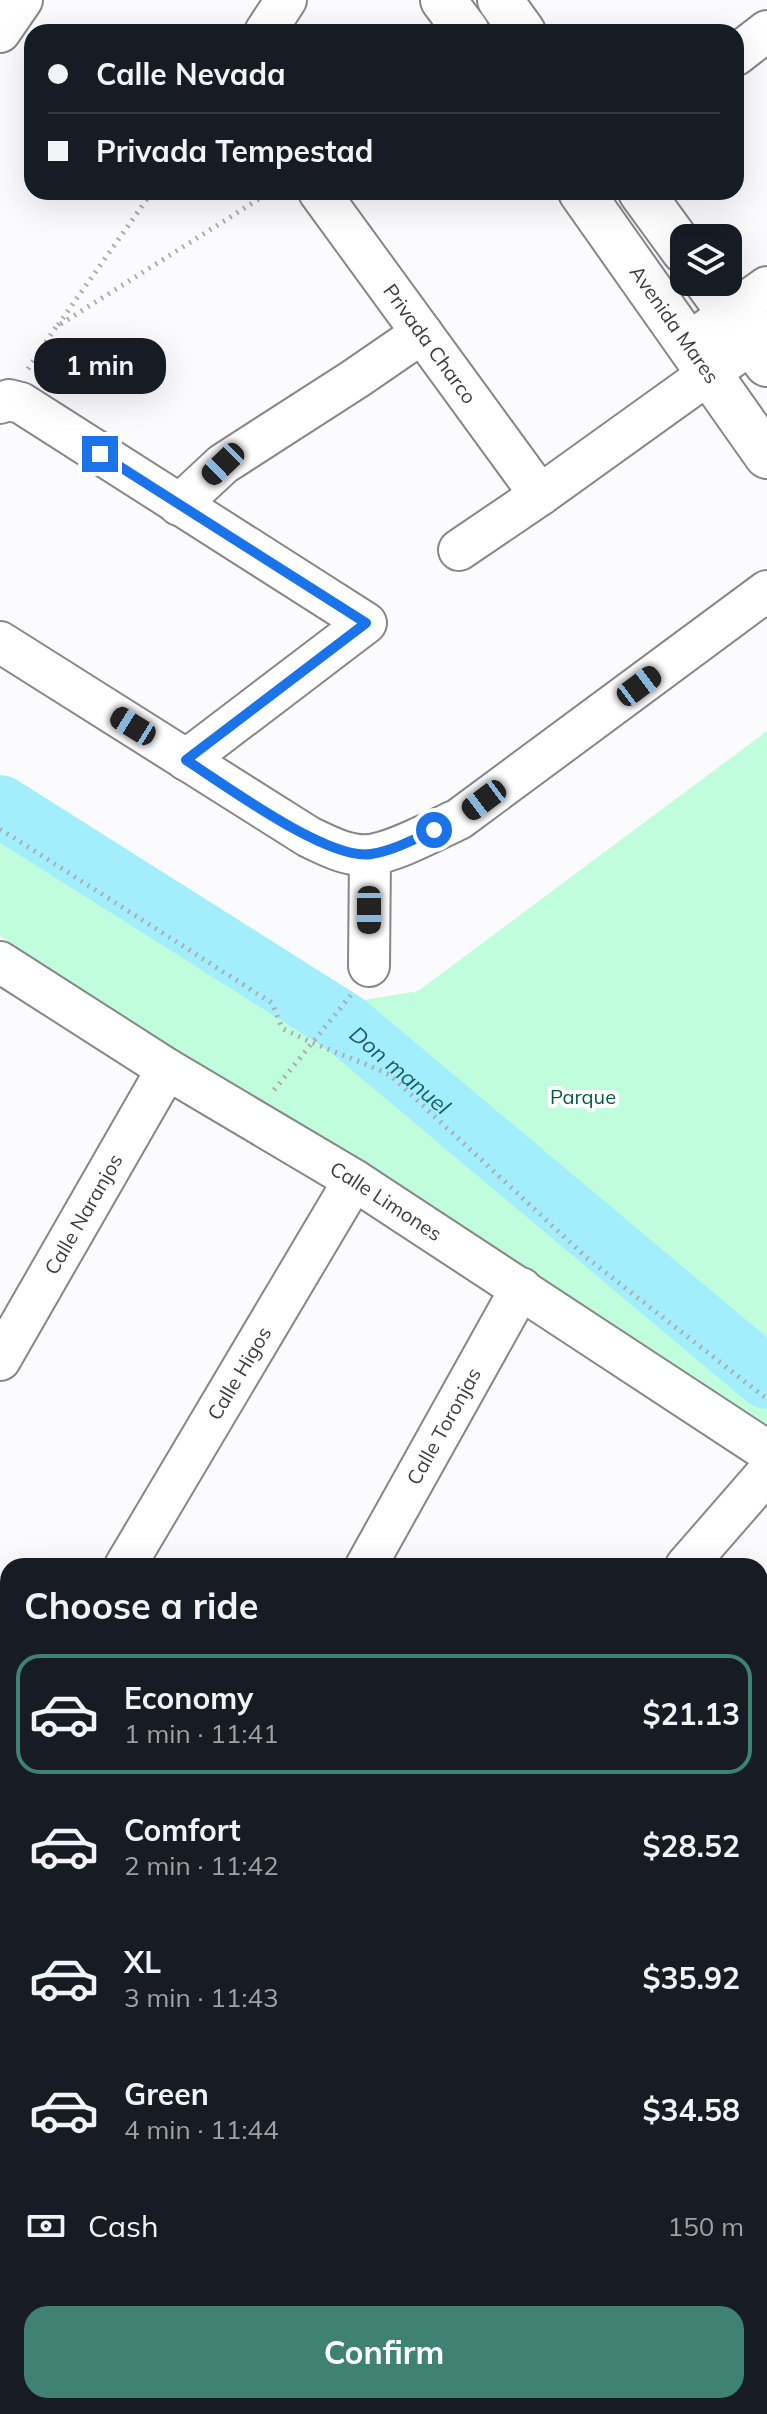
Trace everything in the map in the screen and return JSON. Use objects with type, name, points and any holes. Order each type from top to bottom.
[{"type":"main road","points":[[443,0],[461,24]]},
{"type":"main road","name":"Avenida Mares","points":[[587,200],[767,456]]},
{"type":"main road","points":[[647,200],[670,232]]},
{"type":"street","points":[[0,32],[22,0]]},
{"type":"street","points":[[270,24],[286,0]]},
{"type":"street","points":[[750,0],[767,24]]},
{"type":"street","points":[[744,49],[767,31]]},
{"type":"street","name":"Privada Charco","points":[[325,200],[540,495]]},
{"type":"street","points":[[459,550],[540,495],[698,359],[744,327],[767,287]]},
{"type":"street","points":[[179,505],[223,464],[422,333]]},
{"type":"street","points":[[4,402],[21,403],[366,623],[186,760]]},
{"type":"street","points":[[0,642],[309,837],[341,852],[370,855],[459,819],[767,591]]},
{"type":"street","points":[[369,966],[370,855]]},
{"type":"street","name":"Calle Limones","points":[[0,962],[167,1069],[354,1180],[767,1451]]},
{"type":"street","name":"Calle Naranjos","points":[[0,1360],[167,1069]]},
{"type":"street","name":"Calle Higos","points":[[130,1558],[354,1180]]},
{"type":"street","name":"Calle Toronjas","points":[[370,1558],[521,1288]]},
{"type":"street","points":[[693,1558],[767,1473]]},
{"type":"path","points":[[4,402],[146,200]]},
{"type":"path","points":[[56,327],[257,200]]},
{"type":"path","points":[[0,829],[272,1003],[282,1028],[312,1045],[352,1057],[390,1075],[587,1258],[767,1399]]},
{"type":"path","points":[[250,1118],[346,1003]]},
{"type":"green space","name":"Parque","points":[[767,731],[767,1430],[301,1136],[0,936],[0,794],[346,1003],[418,991]]},
{"type":"waterway","name":"Don manuel","points":[[0,806],[345,1024],[767,1378]]},
{"type":"route","points":[[100,454],[366,623],[186,760],[309,837],[341,852],[370,855],[434,830]]}]
